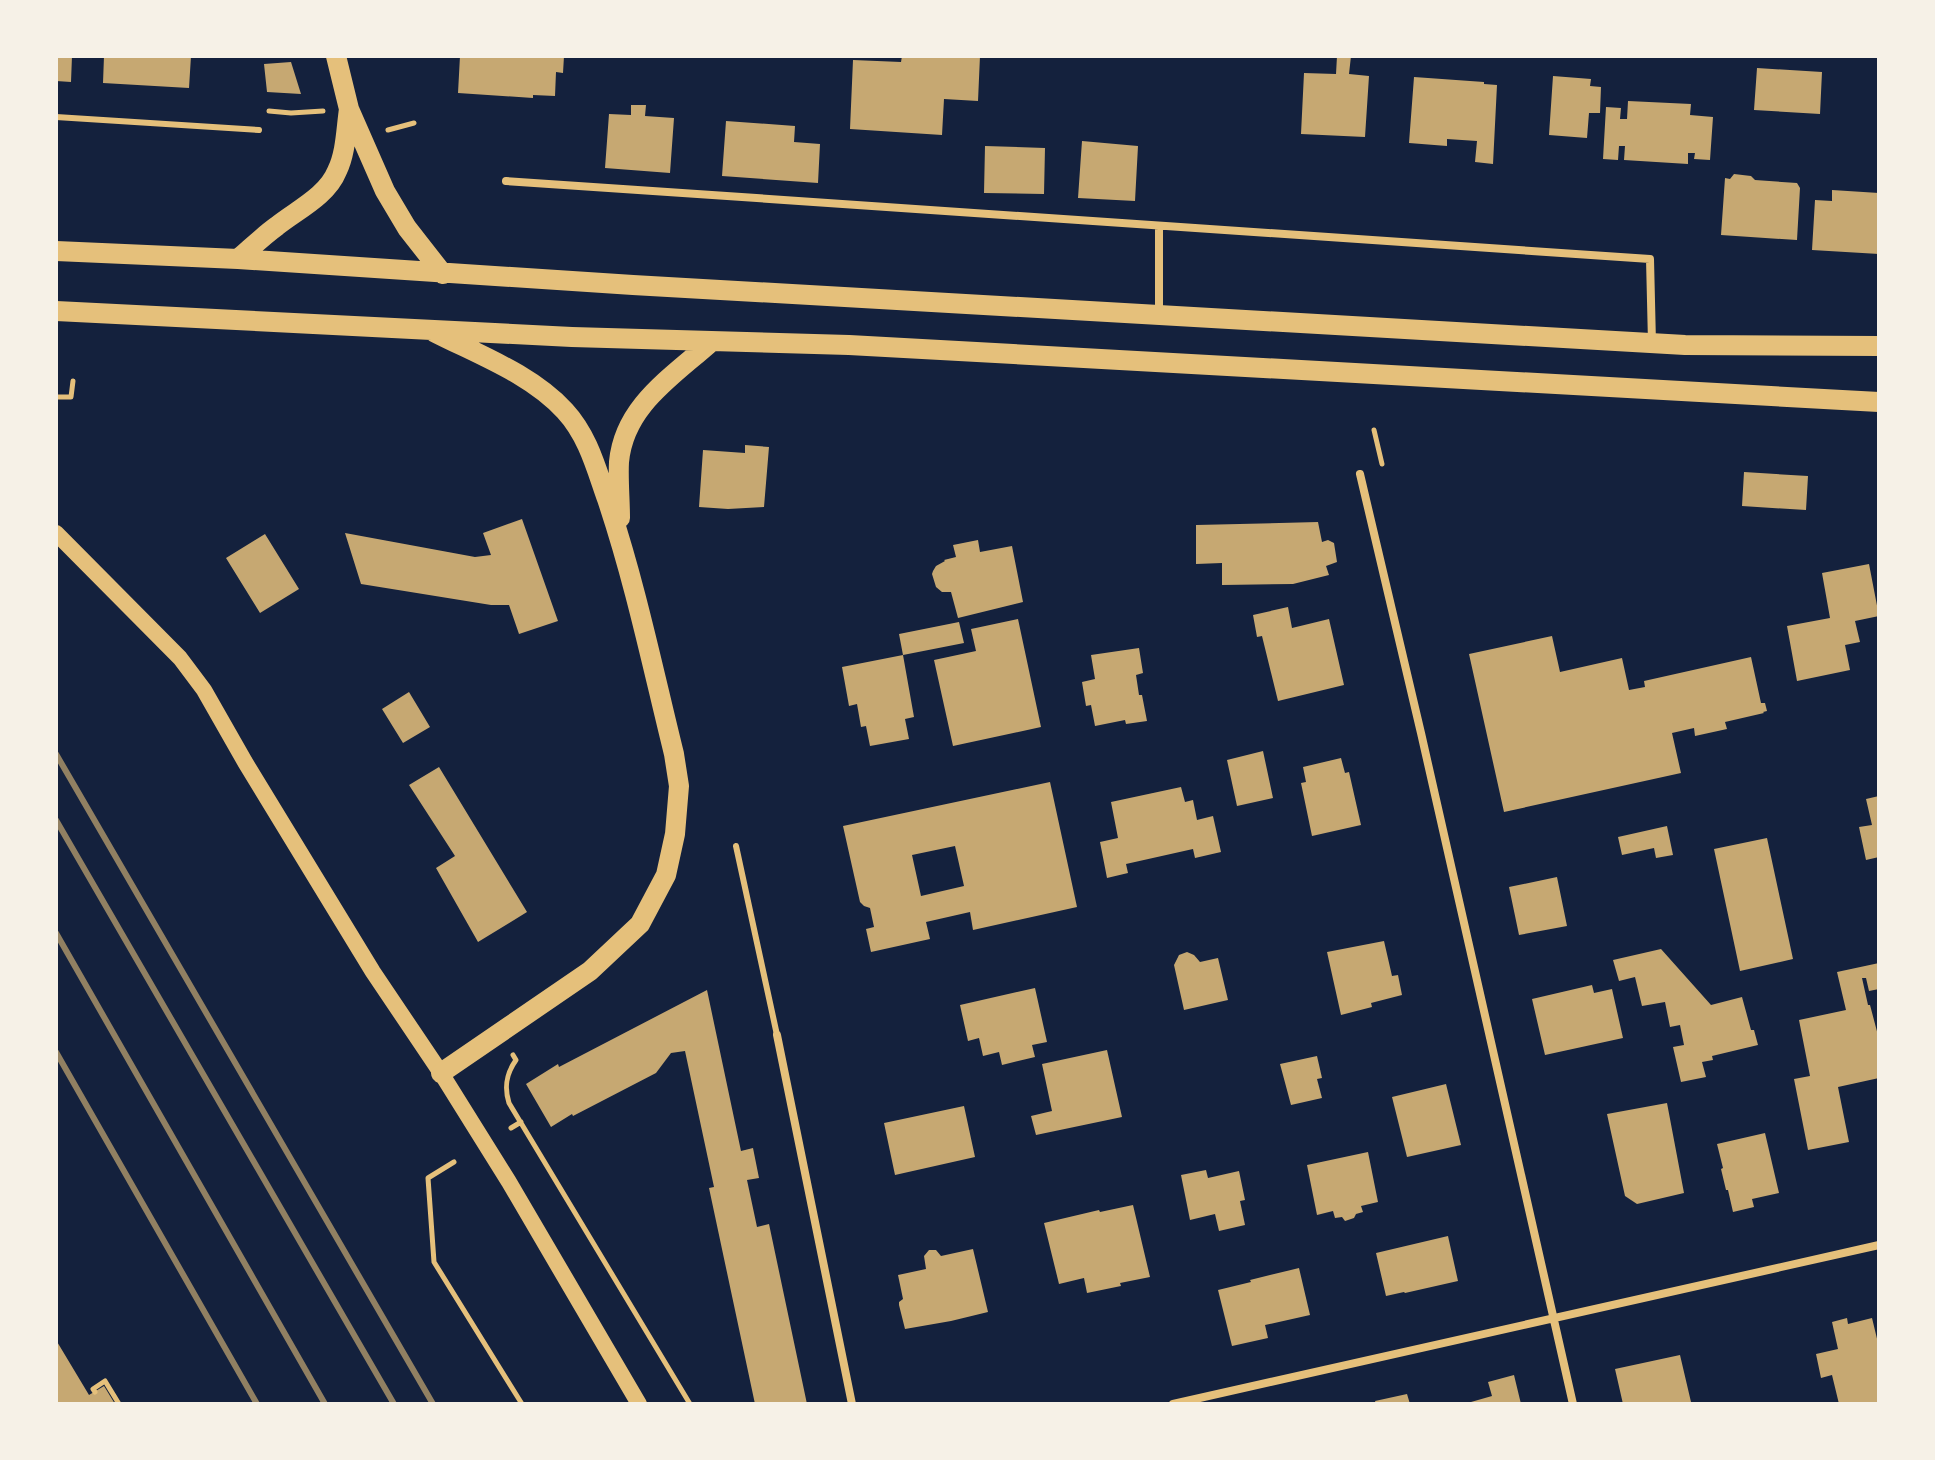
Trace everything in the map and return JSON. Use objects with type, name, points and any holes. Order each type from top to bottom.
[{"type":"main road","points":[[336,56],[349,109],[394,209],[443,274]]},
{"type":"main road","points":[[238,259],[330,184],[341,160],[349,109]]},
{"type":"main road","points":[[56,251],[238,259],[443,274],[1652,343],[1879,346]]},
{"type":"main road","points":[[56,311],[572,337],[849,345],[1879,402]]},
{"type":"main road","points":[[427,329],[526,379],[545,392],[579,429],[590,450],[620,538],[674,754],[679,786],[675,834],[666,875],[640,924],[590,971],[441,1073]]},
{"type":"main road","points":[[620,538],[619,462],[624,436],[651,392],[711,342]]},
{"type":"main road","points":[[56,533],[180,658],[204,690],[373,972],[509,1182],[639,1404]]},
{"type":"street","points":[[506,181],[1650,259],[1652,343]]},
{"type":"street","points":[[1159,226],[1159,316]]},
{"type":"street","points":[[1360,474],[1573,1404]]},
{"type":"street","points":[[777,1035],[852,1404]]},
{"type":"street","points":[[1173,1404],[1879,1245]]},
{"type":"lane","points":[[56,117],[259,130]]},
{"type":"lane","points":[[736,846],[777,1035]]},
{"type":"path","points":[[291,113],[320,111]]},
{"type":"path","points":[[387,130],[414,123]]},
{"type":"path","points":[[56,397],[71,397],[73,381]]},
{"type":"path","points":[[516,1060],[509,1070],[506,1089],[509,1103],[690,1404]]},
{"type":"path","points":[[511,1128],[521,1122]]},
{"type":"path","points":[[454,1162],[428,1178],[434,1262],[522,1404]]},
{"type":"path","points":[[95,1392],[93,1389],[105,1381],[119,1404]]},
{"type":"building","points":[[56,56],[72,56],[71,82],[56,81]]},
{"type":"building","points":[[104,56],[191,56],[189,88],[103,83]]},
{"type":"building","points":[[460,56],[564,56],[563,73],[556,72],[555,96],[533,95],[533,98],[458,93]]},
{"type":"building","points":[[902,56],[980,56],[978,101],[944,99],[942,135],[850,129],[853,60],[901,62]]},
{"type":"building","points":[[1337,56],[1351,56],[1349,74],[1369,76],[1365,137],[1301,134],[1304,73],[1336,74]]},
{"type":"building","points":[[291,62],[301,94],[267,92],[264,64]]},
{"type":"building","points":[[1757,68],[1822,72],[1820,114],[1754,110]]},
{"type":"building","points":[[1553,76],[1591,79],[1590,86],[1601,87],[1600,113],[1589,113],[1587,138],[1549,135]]},
{"type":"building","points":[[1414,77],[1497,85],[1493,164],[1475,162],[1477,141],[1447,139],[1447,146],[1409,143]]},
{"type":"building","points":[[1628,101],[1691,104],[1690,115],[1713,117],[1710,160],[1694,159],[1695,153],[1688,153],[1688,164],[1624,160],[1625,146],[1619,146],[1618,160],[1603,159],[1606,107],[1621,108],[1620,119],[1627,119]]},
{"type":"building","points":[[631,105],[646,105],[645,116],[674,118],[670,173],[605,168],[609,114],[631,115]]},
{"type":"building","points":[[726,121],[795,126],[794,142],[820,144],[818,183],[722,176]]},
{"type":"building","points":[[1082,141],[1138,146],[1135,201],[1078,198]]},
{"type":"building","points":[[985,146],[1045,148],[1044,194],[984,193]]},
{"type":"building","points":[[1734,174],[1751,176],[1755,180],[1797,183],[1800,188],[1797,240],[1721,235],[1725,178],[1730,179]]},
{"type":"building","points":[[1832,190],[1879,193],[1879,254],[1812,250],[1815,200],[1832,201]]},
{"type":"building","points":[[745,445],[769,447],[764,507],[699,507],[703,450],[745,453]]},
{"type":"building","points":[[1744,472],[1808,476],[1806,510],[1742,506]]},
{"type":"building","points":[[522,519],[558,621],[519,634],[509,605],[491,605],[361,584],[345,533],[475,557],[491,555],[483,533]]},
{"type":"building","points":[[1318,522],[1322,542],[1328,540],[1334,543],[1337,562],[1326,566],[1329,575],[1293,584],[1222,585],[1222,563],[1196,564],[1196,525]]},
{"type":"building","points":[[265,534],[299,589],[260,613],[226,558]]},
{"type":"building","points":[[978,540],[980,552],[1012,546],[1023,602],[958,618],[951,592],[942,592],[936,587],[932,574],[944,560],[956,557],[953,545]]},
{"type":"building","points":[[1869,564],[1879,616],[1855,621],[1860,642],[1845,645],[1850,670],[1797,681],[1787,626],[1830,618],[1822,573]]},
{"type":"building","points":[[1288,607],[1292,628],[1329,619],[1344,685],[1278,701],[1262,636],[1257,637],[1253,615]]},
{"type":"building","points":[[1018,619],[1041,727],[953,746],[934,660],[976,651],[971,629]]},
{"type":"building","points":[[959,622],[964,643],[903,655],[899,634]]},
{"type":"building","points":[[1552,636],[1560,672],[1622,658],[1629,690],[1645,687],[1644,681],[1751,657],[1761,703],[1765,703],[1767,711],[1725,722],[1727,729],[1695,736],[1694,728],[1672,733],[1681,773],[1504,812],[1469,654]]},
{"type":"building","points":[[1139,648],[1143,673],[1136,675],[1147,721],[1126,724],[1125,720],[1095,726],[1091,705],[1086,706],[1082,682],[1095,679],[1091,655]]},
{"type":"building","points":[[903,655],[914,717],[905,719],[909,739],[870,746],[866,726],[861,727],[857,704],[849,706],[842,667]]},
{"type":"building","points":[[409,692],[430,727],[403,743],[382,709]]},
{"type":"building","points":[[1263,751],[1273,798],[1237,806],[1227,760]]},
{"type":"building","points":[[1341,758],[1345,773],[1349,772],[1361,825],[1312,836],[1301,783],[1306,782],[1303,767]]},
{"type":"building","points":[[439,767],[527,912],[478,942],[436,868],[455,856],[409,785]]},
{"type":"building","points":[[1050,782],[1077,907],[973,930],[970,912],[926,922],[930,939],[871,952],[866,929],[874,927],[870,908],[860,902],[843,826]],"holes":[[[955,846],[964,886],[921,896],[912,855]]]},
{"type":"building","points":[[1181,787],[1185,802],[1193,800],[1197,820],[1213,816],[1221,852],[1195,858],[1193,849],[1126,864],[1128,873],[1107,878],[1100,842],[1118,838],[1111,802]]},
{"type":"building","points":[[1879,796],[1879,857],[1866,860],[1859,827],[1872,825],[1866,799]]},
{"type":"building","points":[[1667,826],[1673,855],[1656,858],[1654,848],[1622,855],[1618,837]]},
{"type":"building","points":[[1767,838],[1793,959],[1740,971],[1714,849]]},
{"type":"building","points":[[1557,877],[1567,926],[1519,935],[1509,887]]},
{"type":"building","points":[[1384,941],[1392,976],[1398,975],[1402,995],[1341,1015],[1327,952]]},
{"type":"building","points":[[1661,949],[1711,1005],[1742,997],[1758,1045],[1712,1056],[1713,1060],[1702,1062],[1706,1077],[1681,1082],[1673,1047],[1684,1045],[1680,1025],[1670,1027],[1665,1002],[1642,1006],[1635,977],[1619,981],[1613,960]]},
{"type":"building","points":[[1187,952],[1200,962],[1218,958],[1228,1000],[1184,1010],[1174,965],[1179,955]]},
{"type":"building","points":[[1879,963],[1879,989],[1869,991],[1866,978],[1862,978],[1879,1039],[1879,1078],[1838,1087],[1849,1142],[1808,1150],[1794,1079],[1810,1076],[1799,1020],[1846,1010],[1837,972]]},
{"type":"building","points":[[1592,985],[1594,993],[1612,989],[1623,1038],[1545,1055],[1532,999]]},
{"type":"building","points":[[1035,988],[1047,1042],[1032,1045],[1035,1057],[1002,1065],[999,1052],[983,1056],[979,1038],[968,1041],[960,1005]]},
{"type":"building","points":[[707,990],[741,1151],[753,1148],[759,1178],[747,1180],[757,1227],[769,1224],[807,1404],[755,1404],[709,1188],[714,1187],[685,1051],[671,1053],[656,1073],[551,1127],[526,1084],[558,1064],[559,1067]]},
{"type":"building","points":[[1107,1050],[1122,1117],[1036,1135],[1031,1116],[1052,1111],[1042,1064]]},
{"type":"building","points":[[1317,1056],[1322,1078],[1317,1079],[1322,1098],[1291,1105],[1280,1064]]},
{"type":"building","points":[[1446,1084],[1461,1145],[1407,1157],[1392,1097]]},
{"type":"building","points":[[1667,1103],[1684,1193],[1637,1204],[1625,1196],[1607,1114]]},
{"type":"building","points":[[964,1106],[975,1157],[895,1175],[884,1123]]},
{"type":"building","points":[[1765,1133],[1779,1193],[1752,1199],[1754,1207],[1733,1212],[1717,1144]]},
{"type":"building","points":[[1368,1152],[1378,1202],[1361,1206],[1363,1212],[1345,1221],[1342,1217],[1335,1218],[1333,1211],[1317,1215],[1307,1165]]},
{"type":"building","points":[[1206,1170],[1208,1178],[1239,1171],[1245,1200],[1240,1201],[1245,1225],[1219,1231],[1215,1214],[1190,1220],[1181,1175]]},
{"type":"building","points":[[1133,1205],[1150,1277],[1087,1293],[1084,1278],[1059,1284],[1044,1223]]},
{"type":"building","points":[[1448,1236],[1458,1281],[1386,1296],[1376,1253]]},
{"type":"building","points":[[973,1249],[988,1312],[905,1329],[899,1305],[903,1299],[898,1275],[926,1269],[924,1256],[929,1250],[936,1250],[941,1256]]},
{"type":"building","points":[[1299,1268],[1310,1315],[1265,1325],[1268,1338],[1232,1346],[1218,1290]]},
{"type":"building","points":[[1847,1318],[1848,1324],[1872,1318],[1879,1347],[1879,1404],[1839,1404],[1832,1375],[1821,1378],[1816,1354],[1838,1349],[1832,1322]]},
{"type":"building","points":[[56,1340],[89,1395],[104,1386],[115,1404],[56,1404]]},
{"type":"building","points":[[1680,1355],[1691,1402],[1623,1404],[1615,1369]]},
{"type":"building","points":[[1514,1375],[1521,1404],[1464,1404],[1492,1396],[1488,1382]]},
{"type":"building","points":[[1407,1394],[1410,1404],[1376,1404],[1375,1401]]},
{"type":"railway","points":[[56,754],[433,1404]]},
{"type":"railway","points":[[56,820],[394,1404]]},
{"type":"railway","points":[[56,933],[325,1404]]},
{"type":"railway","points":[[56,1052],[257,1404]]}]
